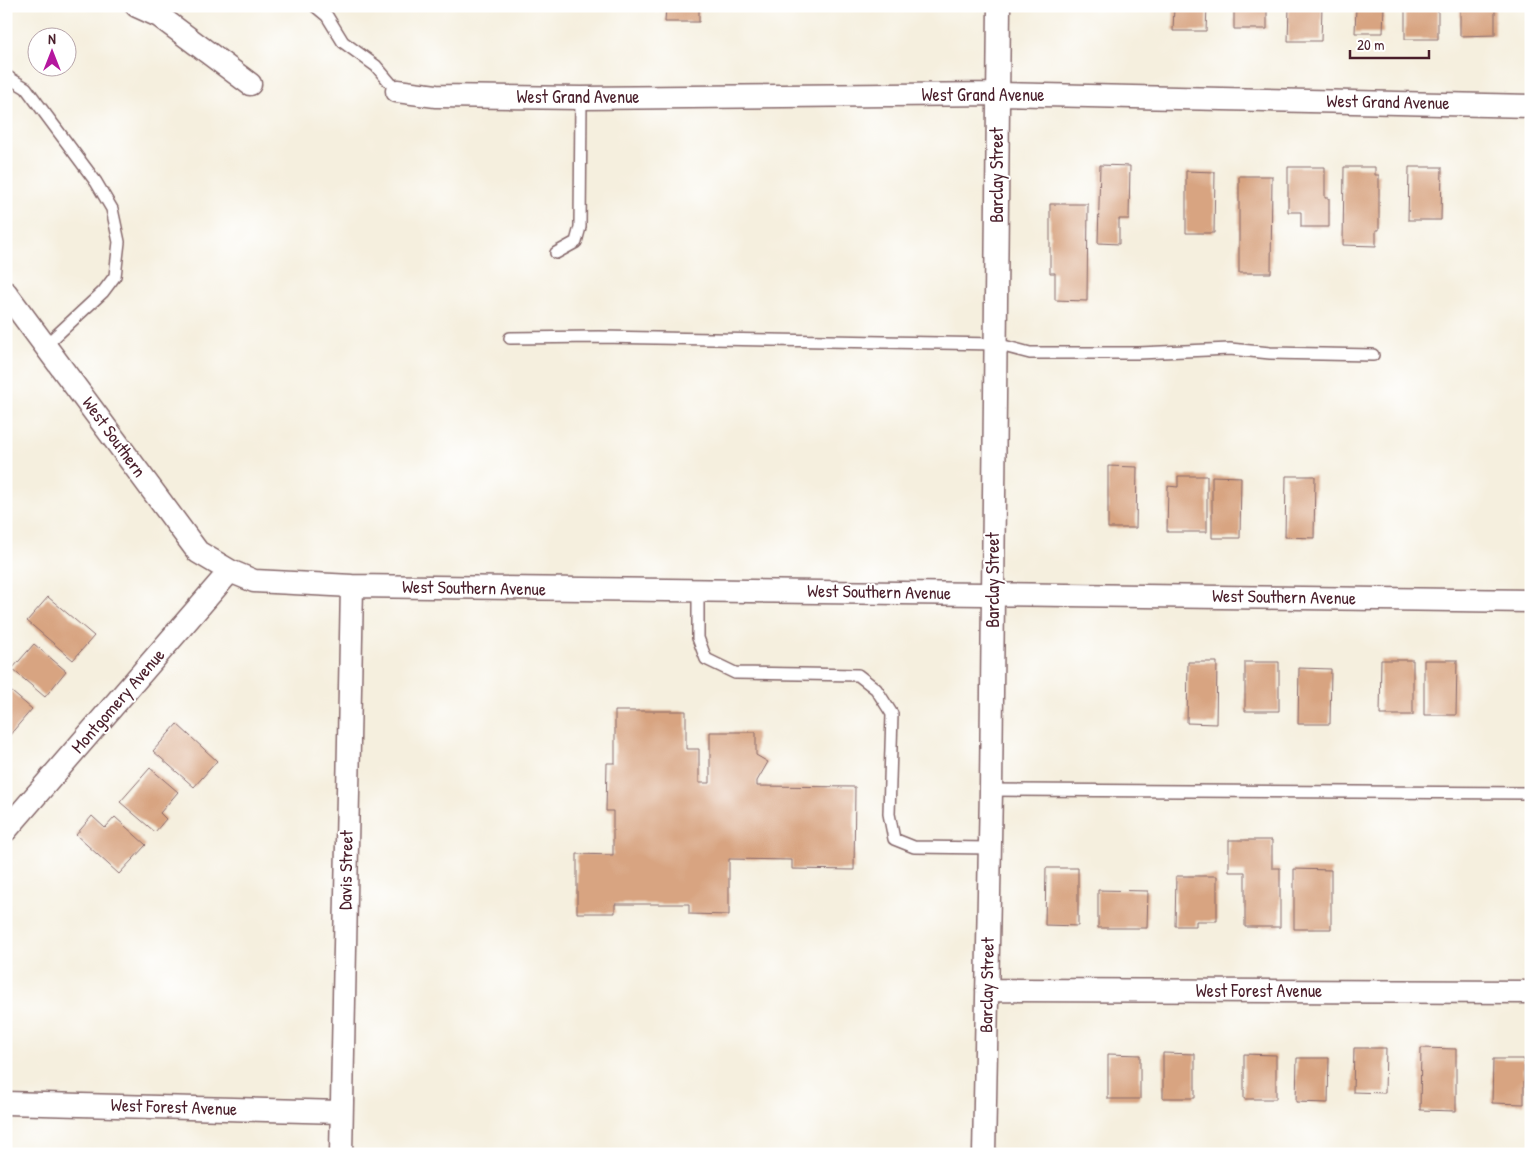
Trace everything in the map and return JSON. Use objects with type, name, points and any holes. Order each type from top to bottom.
[{"type":"street","points":[[137,6],[159,16],[250,84]]},
{"type":"street","name":"Barclay Street","points":[[984,1154],[991,790],[999,6]]},
{"type":"street","name":"West Grand Avenue","points":[[397,92],[436,96],[582,98],[998,94],[1531,106]]},
{"type":"street","name":"West Southern","points":[[6,293],[198,552],[230,571]]},
{"type":"street","name":"West Southern Avenue","points":[[230,571],[254,581],[352,586],[1531,601]]},
{"type":"street","name":"Montgomery Avenue","points":[[6,830],[230,571]]},
{"type":"street","name":"Davis Street","points":[[341,1154],[352,586]]},
{"type":"street","name":"West Forest Avenue","points":[[987,990],[1531,992]]},
{"type":"street","name":"West Forest Avenue","points":[[6,1103],[341,1112]]},
{"type":"lane","points":[[316,6],[330,11],[343,42],[376,66],[397,92]]},
{"type":"lane","points":[[6,76],[26,88],[96,182],[112,209],[118,242],[115,276],[103,292],[46,345]]},
{"type":"lane","points":[[556,253],[576,242],[580,227],[582,98]]},
{"type":"lane","points":[[510,338],[599,337],[996,344],[1030,353],[1139,353],[1230,349],[1270,353],[1373,355]]},
{"type":"lane","points":[[698,590],[698,638],[706,659],[735,673],[858,675],[876,689],[892,714],[889,814],[894,839],[914,847],[990,848]]},
{"type":"lane","points":[[991,790],[1531,793]]},
{"type":"building","points":[[666,6],[699,6],[699,22],[665,22]]},
{"type":"building","points":[[1174,6],[1207,6],[1206,31],[1173,31]]},
{"type":"building","points":[[1234,6],[1267,6],[1267,29],[1234,29]]},
{"type":"building","points":[[1289,6],[1322,6],[1321,41],[1288,41]]},
{"type":"building","points":[[1356,6],[1384,6],[1383,33],[1355,33]]},
{"type":"building","points":[[1405,6],[1438,6],[1438,39],[1405,39]]},
{"type":"building","points":[[1460,6],[1495,6],[1495,35],[1460,36]]},
{"type":"building","points":[[1100,165],[1130,166],[1129,219],[1119,219],[1119,244],[1098,243]]},
{"type":"building","points":[[1288,167],[1325,167],[1325,198],[1329,198],[1329,227],[1301,227],[1301,212],[1288,212]]},
{"type":"building","points":[[1344,167],[1375,167],[1375,175],[1379,175],[1379,230],[1376,230],[1376,246],[1343,245]]},
{"type":"building","points":[[1409,167],[1442,167],[1441,220],[1408,220]]},
{"type":"building","points":[[1186,171],[1215,172],[1214,233],[1186,233]]},
{"type":"building","points":[[1239,176],[1272,176],[1271,273],[1239,273]]},
{"type":"building","points":[[1050,204],[1088,204],[1087,301],[1055,300],[1055,273],[1050,273]]},
{"type":"building","points":[[1108,466],[1137,467],[1136,528],[1108,528]]},
{"type":"building","points":[[1178,476],[1207,476],[1207,532],[1167,532],[1168,486],[1178,487]]},
{"type":"building","points":[[1212,476],[1241,477],[1240,538],[1212,538]]},
{"type":"building","points":[[1286,476],[1315,476],[1314,538],[1285,537]]},
{"type":"building","points":[[48,597],[94,636],[73,660],[27,621]]},
{"type":"building","points":[[34,644],[66,671],[45,697],[12,669]]},
{"type":"building","points":[[1381,660],[1413,660],[1413,715],[1380,715]]},
{"type":"building","points":[[1424,660],[1457,660],[1456,715],[1424,715]]},
{"type":"building","points":[[1188,662],[1217,662],[1216,724],[1187,723]]},
{"type":"building","points":[[1245,662],[1279,662],[1279,711],[1245,711]]},
{"type":"building","points":[[1299,668],[1331,669],[1330,724],[1298,724]]},
{"type":"building","points":[[6,687],[32,709],[8,737],[6,735]]},
{"type":"building","points":[[615,711],[686,711],[686,749],[699,749],[699,783],[710,783],[710,732],[756,732],[756,755],[768,762],[757,781],[757,786],[855,787],[854,870],[792,869],[792,860],[729,859],[729,915],[689,914],[689,904],[615,904],[615,913],[577,913],[577,854],[613,855],[613,811],[606,811],[607,763],[615,763]]},
{"type":"building","points":[[177,724],[217,761],[194,787],[153,751]]},
{"type":"building","points":[[150,768],[178,792],[160,813],[166,819],[155,832],[120,802]]},
{"type":"building","points":[[92,816],[105,828],[115,817],[146,845],[119,874],[76,835]]},
{"type":"building","points":[[1229,840],[1272,840],[1272,868],[1280,868],[1280,927],[1245,927],[1245,872],[1229,872]]},
{"type":"building","points":[[1046,868],[1078,868],[1078,926],[1045,925]]},
{"type":"building","points":[[1294,869],[1331,870],[1331,929],[1294,929]]},
{"type":"building","points":[[1176,876],[1217,876],[1217,921],[1196,921],[1196,926],[1175,926]]},
{"type":"building","points":[[1098,890],[1148,891],[1147,928],[1098,928]]},
{"type":"building","points":[[1354,1048],[1386,1048],[1385,1093],[1353,1092]]},
{"type":"building","points":[[1421,1048],[1456,1049],[1456,1111],[1420,1110]]},
{"type":"building","points":[[1163,1053],[1195,1054],[1195,1098],[1163,1098]]},
{"type":"building","points":[[1108,1054],[1140,1055],[1140,1099],[1108,1099]]},
{"type":"building","points":[[1244,1054],[1276,1055],[1276,1099],[1244,1099]]},
{"type":"building","points":[[1297,1058],[1329,1058],[1328,1103],[1296,1102]]},
{"type":"building","points":[[1493,1059],[1524,1059],[1524,1104],[1492,1103]]}]
